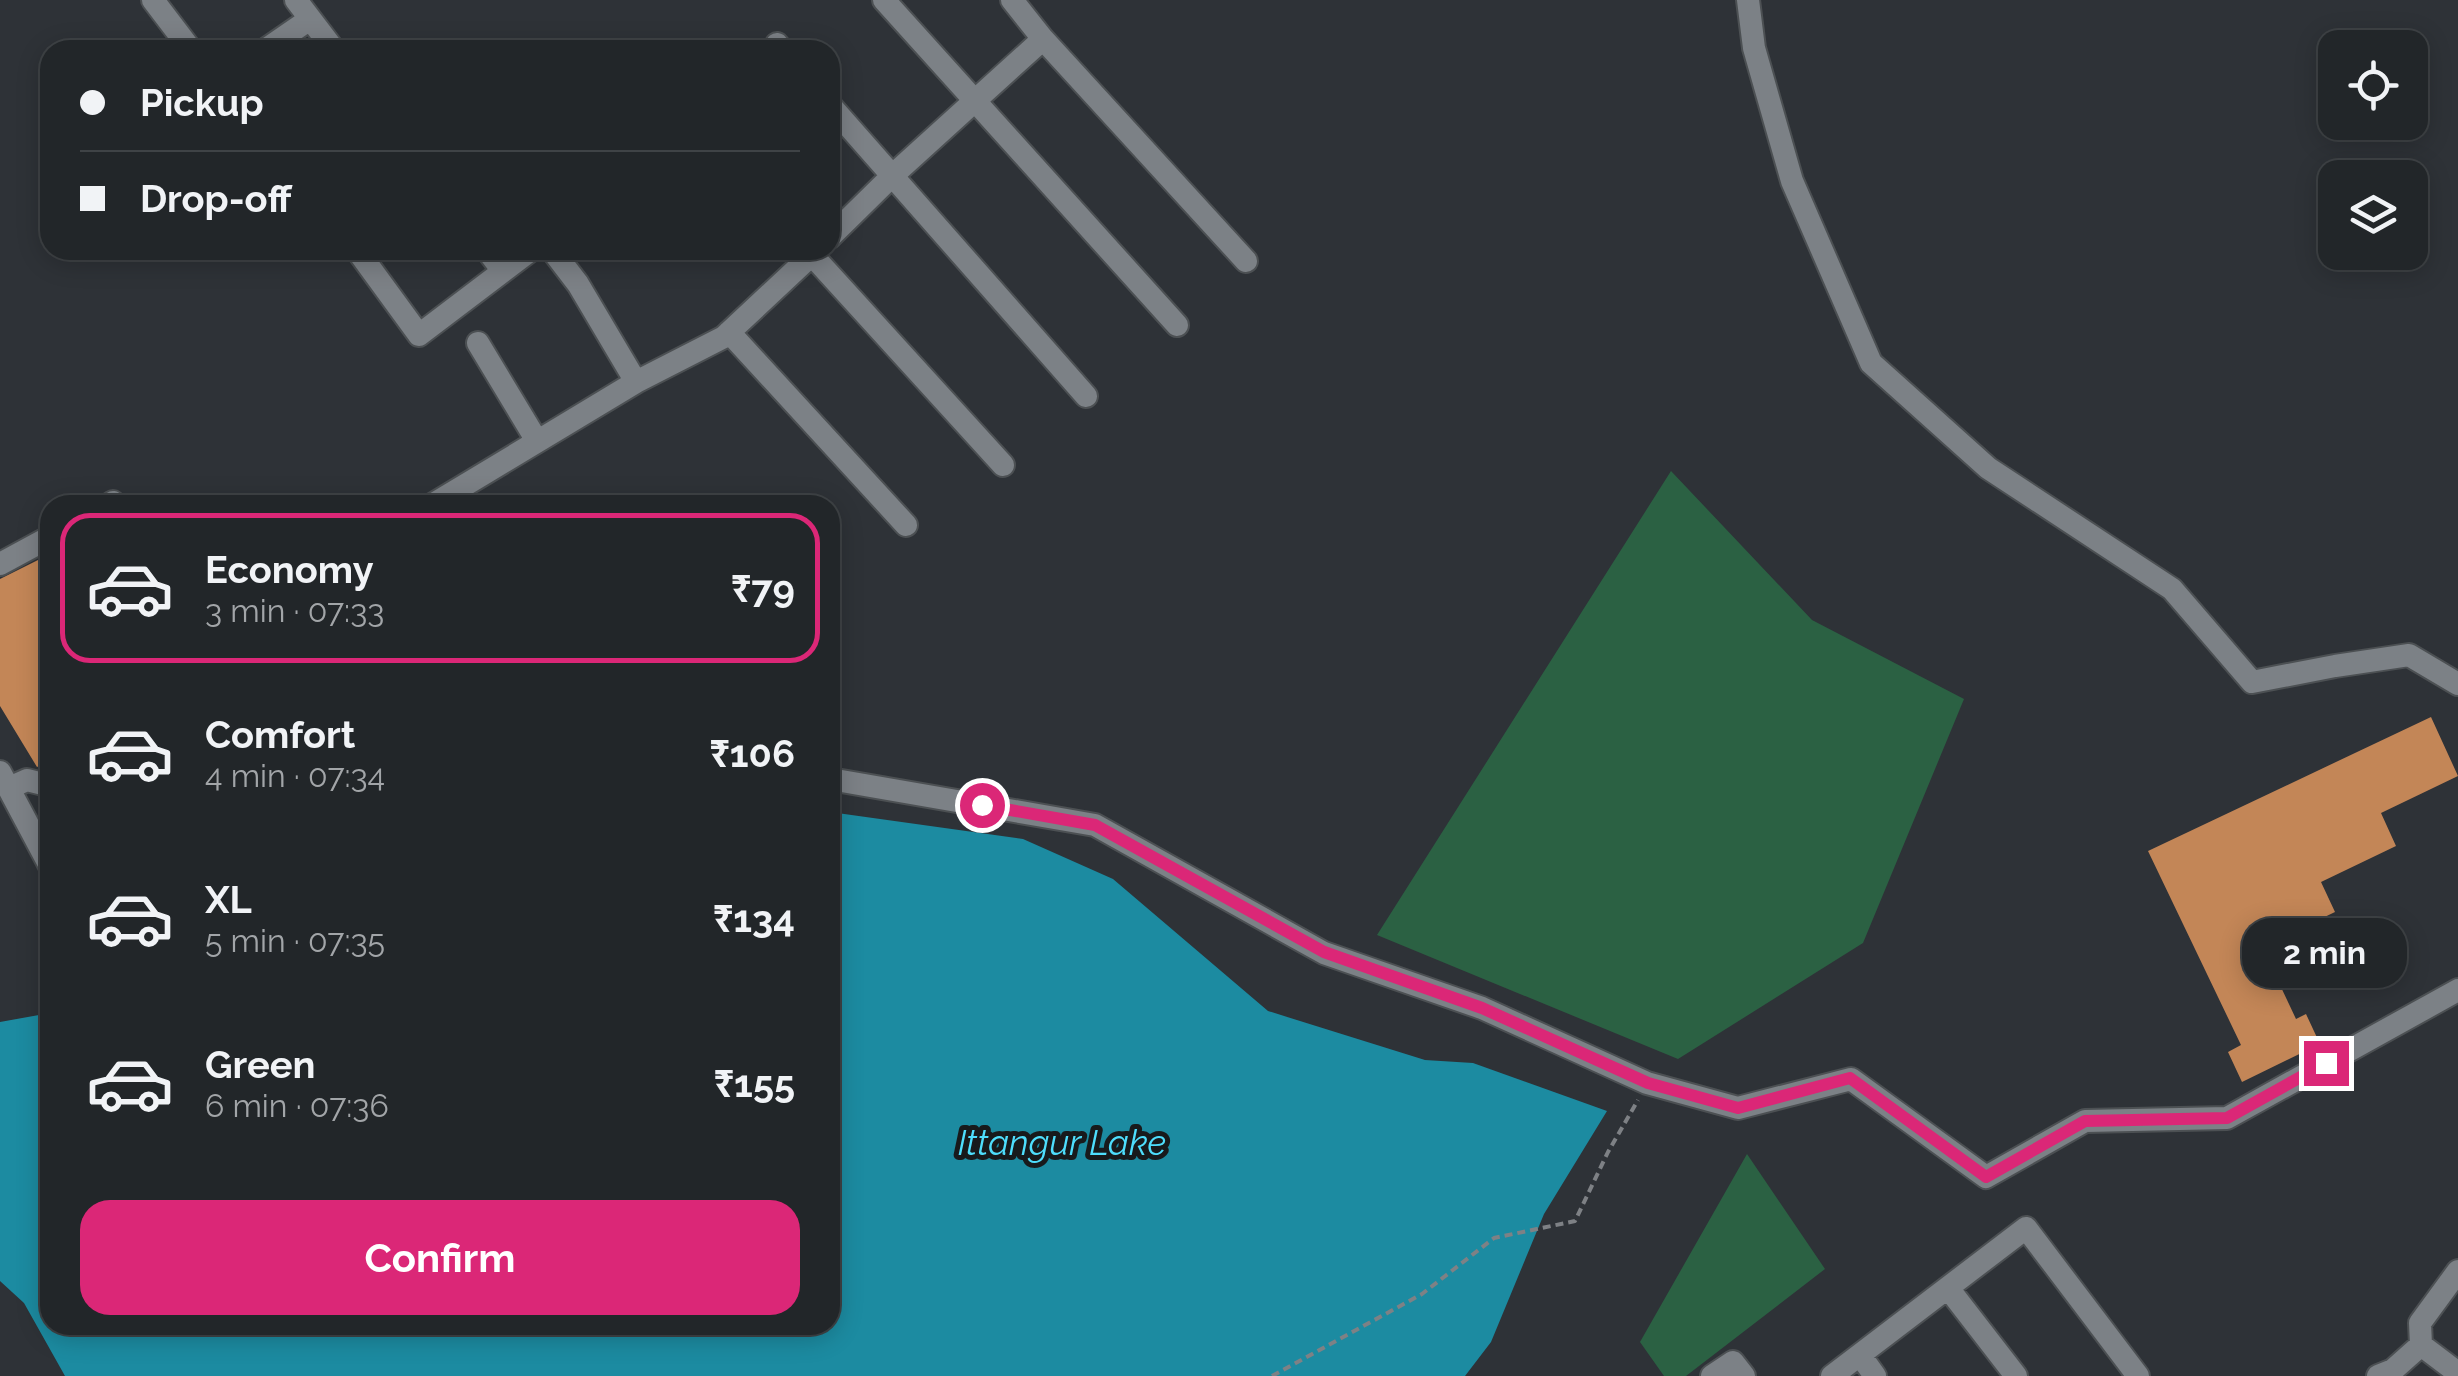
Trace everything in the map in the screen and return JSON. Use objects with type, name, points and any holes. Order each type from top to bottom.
[{"type":"street","points":[[153,0],[183,40]]},
{"type":"street","points":[[884,0],[1177,325]]},
{"type":"street","points":[[1012,0],[1042,39],[1246,262]]},
{"type":"street","points":[[1748,0],[1754,48],[1792,181],[1871,363],[1988,468],[2172,589],[2252,682],[2409,655],[2458,684]]},
{"type":"street","points":[[274,40],[303,9],[326,40]]},
{"type":"street","points":[[840,228],[1042,39]]},
{"type":"street","points":[[840,116],[1086,396]]},
{"type":"street","points":[[364,260],[419,335],[517,260]]},
{"type":"street","points":[[495,260],[503,271]]},
{"type":"street","points":[[560,260],[636,382]]},
{"type":"street","points":[[449,495],[636,382],[730,332],[807,260]]},
{"type":"street","points":[[821,260],[1003,465]]},
{"type":"street","points":[[730,332],[906,526]]},
{"type":"street","points":[[478,343],[537,442]]},
{"type":"street","points":[[0,564],[40,542]]},
{"type":"street","points":[[40,786],[28,780],[4,780],[40,847]]},
{"type":"street","points":[[840,782],[1095,825],[1324,952],[1482,1008],[1648,1083],[1738,1108],[1850,1078],[1986,1177],[2085,1121],[2227,1118],[2458,990]]},
{"type":"street","points":[[1832,1376],[2026,1228],[2138,1376]]},
{"type":"street","points":[[2421,1345],[2420,1324],[2458,1271]]},
{"type":"street","points":[[1948,1288],[2016,1376]]},
{"type":"street","points":[[2421,1345],[2458,1372]]},
{"type":"street","points":[[2378,1376],[2393,1370],[2421,1345]]},
{"type":"street","points":[[1860,1355],[1875,1376]]},
{"type":"street","points":[[1712,1376],[1733,1362],[1744,1376]]},
{"type":"path","points":[[1272,1376],[1422,1294],[1494,1238],[1576,1221],[1608,1152],[1648,1083]]},
{"type":"green space","points":[[1671,471],[1812,620],[1964,699],[1863,943],[1678,1059],[1377,935]]},
{"type":"green space","points":[[1747,1154],[1825,1269],[1686,1376],[1664,1376],[1640,1342]]},
{"type":"water","name":"Ittangur Lake","points":[[840,813],[1023,839],[1113,879],[1268,1011],[1425,1060],[1473,1063],[1607,1111],[1544,1214],[1491,1342],[1465,1376],[65,1376],[42,1335],[840,1335]]},
{"type":"water","name":"Ittangur Lake","points":[[40,1015],[40,1331],[24,1303],[0,1281],[0,1022]]},
{"type":"building","points":[[40,559],[37,767],[0,706],[0,579]]},
{"type":"building","points":[[2431,717],[2458,776],[2381,813],[2396,846],[2321,882],[2335,912],[2262,947],[2296,1019],[2306,1014],[2320,1044],[2242,1082],[2228,1052],[2241,1045],[2148,851]]},
{"type":"route","points":[[982,805],[1095,825],[1324,952],[1482,1008],[1648,1083],[1738,1108],[1850,1078],[1986,1177],[2085,1121],[2227,1118],[2326,1063]]}]
